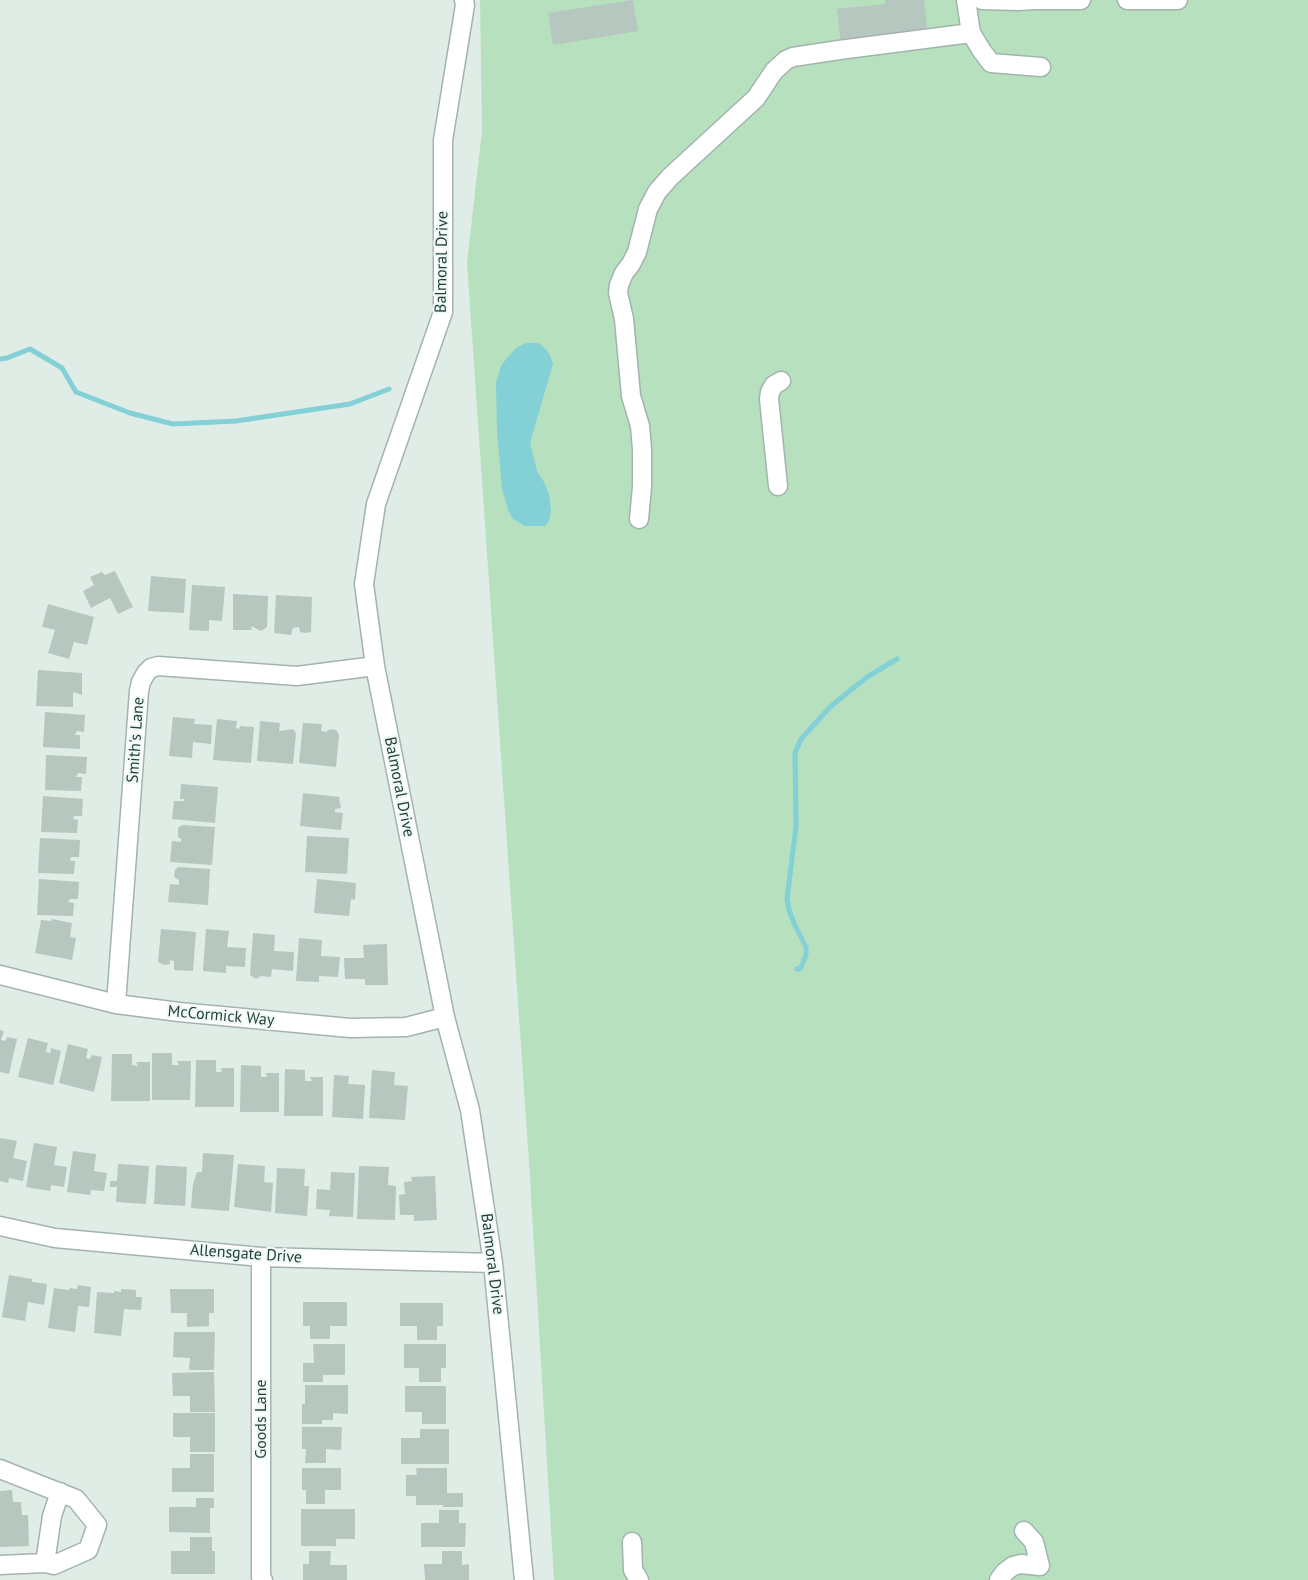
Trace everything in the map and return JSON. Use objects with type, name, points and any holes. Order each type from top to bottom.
[{"type":"street","name":"Balmoral Drive","points":[[464,0],[443,140],[443,312],[376,504],[364,584],[375,666],[445,1017],[470,1110],[493,1263],[524,1580]]},
{"type":"street","points":[[966,0],[971,33],[992,63],[1041,67]]},
{"type":"street","points":[[981,0],[1081,0]]},
{"type":"street","points":[[1127,0],[1179,0]]},
{"type":"street","points":[[639,519],[642,487],[640,426],[631,396],[624,319],[618,293],[624,273],[637,252],[648,209],[657,192],[670,177],[756,98],[771,76],[786,60],[792,57],[971,33]]},
{"type":"street","points":[[778,486],[769,399],[774,385],[781,381]]},
{"type":"street","name":"Smith's Lane","points":[[116,1004],[139,691],[146,674],[151,668],[158,666],[297,676],[375,666]]},
{"type":"street","name":"McCormick Way","points":[[0,975],[116,1004],[179,1012],[350,1028],[406,1027],[445,1017]]},
{"type":"street","name":"Allensgate Drive","points":[[0,1226],[55,1238],[261,1257],[493,1263]]},
{"type":"street","name":"Goods Lane","points":[[261,1257],[261,1577],[263,1580]]},
{"type":"street","points":[[0,1469],[76,1498],[97,1525],[88,1550],[54,1565],[45,1563],[0,1564]]},
{"type":"street","points":[[45,1563],[52,1516],[60,1492]]},
{"type":"street","points":[[999,1580],[1012,1566],[1020,1564],[1040,1566],[1034,1542],[1024,1531]]},
{"type":"street","points":[[632,1542],[633,1570],[639,1580]]},
{"type":"green space","points":[[480,0],[1308,0],[1308,1580],[554,1580],[529,1162],[467,263],[482,131]]},
{"type":"water","points":[[526,343],[538,343],[546,349],[553,364],[530,443],[537,471],[549,494],[551,511],[549,521],[545,526],[525,526],[513,519],[502,489],[496,383],[501,366],[507,358],[516,348]]},
{"type":"building","points":[[633,0],[638,31],[553,45],[548,13]]},
{"type":"building","points":[[885,0],[924,0],[928,37],[841,45],[837,9],[885,4]]},
{"type":"building","points":[[115,571],[133,607],[118,614],[110,598],[91,608],[83,591],[94,585],[90,577],[102,572],[105,575]]},
{"type":"building","points":[[151,576],[186,579],[184,613],[148,611]]},
{"type":"building","points":[[192,585],[225,587],[222,621],[209,620],[209,631],[189,630]]},
{"type":"building","points":[[233,594],[268,596],[267,627],[261,631],[251,626],[252,630],[233,630]]},
{"type":"building","points":[[276,595],[312,597],[311,632],[300,632],[299,627],[293,628],[291,635],[274,633]]},
{"type":"building","points":[[48,604],[94,617],[87,645],[74,642],[69,659],[48,653],[55,630],[42,627]]},
{"type":"building","points":[[38,670],[82,673],[82,695],[73,692],[73,707],[36,706]]},
{"type":"building","points":[[45,712],[85,715],[84,732],[77,731],[75,735],[80,735],[80,749],[43,747]]},
{"type":"building","points":[[173,717],[195,719],[194,724],[212,725],[211,744],[193,742],[192,758],[169,756]]},
{"type":"building","points":[[217,719],[237,721],[236,728],[239,729],[240,726],[254,727],[251,763],[213,760]]},
{"type":"building","points":[[260,721],[280,723],[279,731],[293,729],[296,733],[293,764],[257,761]]},
{"type":"building","points":[[303,723],[322,724],[321,731],[336,730],[339,735],[336,767],[299,763]]},
{"type":"building","points":[[46,755],[87,757],[86,774],[78,773],[76,777],[82,777],[81,791],[45,790]]},
{"type":"building","points":[[181,784],[218,787],[215,823],[172,819],[174,801],[184,801],[180,799]]},
{"type":"building","points":[[303,793],[339,797],[341,808],[335,809],[335,812],[343,813],[341,830],[300,826]]},
{"type":"building","points":[[43,796],[83,799],[82,816],[74,816],[73,819],[78,820],[77,833],[41,832]]},
{"type":"building","points":[[182,825],[215,827],[212,865],[170,862],[172,841],[181,842],[178,837],[178,828]]},
{"type":"building","points":[[307,836],[349,838],[347,874],[305,872]]},
{"type":"building","points":[[40,838],[80,840],[79,857],[71,857],[70,861],[75,861],[74,874],[38,873]]},
{"type":"building","points":[[178,867],[210,869],[208,905],[168,902],[170,884],[179,885],[179,880],[174,877]]},
{"type":"building","points":[[39,879],[79,882],[78,899],[70,899],[68,902],[74,903],[73,916],[37,915]]},
{"type":"building","points":[[317,879],[356,883],[355,900],[351,899],[349,916],[314,913]]},
{"type":"building","points":[[52,919],[72,923],[70,937],[76,938],[72,960],[35,953],[41,920],[51,921]]},
{"type":"building","points":[[161,929],[196,932],[193,971],[174,970],[174,961],[170,960],[170,964],[164,965],[158,962]]},
{"type":"building","points":[[206,929],[229,931],[227,947],[246,948],[245,967],[226,966],[226,973],[203,971]]},
{"type":"building","points":[[253,933],[275,935],[274,951],[294,952],[293,971],[272,969],[271,977],[261,976],[256,979],[250,975]]},
{"type":"building","points":[[299,938],[322,940],[321,956],[340,957],[338,977],[319,976],[319,982],[296,981]]},
{"type":"building","points":[[387,944],[388,985],[365,985],[365,979],[345,979],[344,958],[364,958],[363,945]]},
{"type":"building","points":[[0,1030],[4,1031],[1,1040],[6,1041],[7,1037],[17,1039],[9,1074],[0,1072]]},
{"type":"building","points":[[28,1038],[48,1043],[46,1052],[50,1053],[51,1048],[61,1051],[53,1085],[18,1077]]},
{"type":"building","points":[[68,1044],[88,1049],[86,1058],[90,1059],[92,1055],[102,1057],[94,1092],[59,1083]]},
{"type":"building","points":[[152,1053],[172,1053],[172,1065],[179,1065],[177,1061],[191,1061],[190,1100],[152,1100]]},
{"type":"building","points":[[112,1054],[132,1054],[132,1065],[138,1066],[136,1062],[150,1062],[150,1101],[111,1101]]},
{"type":"building","points":[[196,1060],[216,1060],[216,1072],[222,1072],[221,1068],[234,1068],[234,1107],[195,1107]]},
{"type":"building","points":[[241,1065],[261,1066],[261,1077],[267,1077],[266,1073],[279,1073],[279,1112],[240,1112]]},
{"type":"building","points":[[285,1069],[305,1070],[305,1081],[312,1081],[310,1077],[323,1077],[323,1116],[284,1116]]},
{"type":"building","points":[[372,1070],[395,1072],[394,1085],[408,1086],[405,1120],[369,1118]]},
{"type":"building","points":[[334,1075],[349,1076],[348,1084],[365,1085],[363,1119],[332,1117]]},
{"type":"building","points":[[0,1138],[17,1141],[13,1158],[27,1161],[23,1181],[9,1178],[8,1183],[0,1181]]},
{"type":"building","points":[[34,1143],[57,1147],[54,1165],[67,1167],[64,1187],[51,1185],[50,1191],[26,1187]]},
{"type":"building","points":[[73,1151],[96,1154],[94,1171],[107,1173],[104,1191],[91,1190],[90,1195],[67,1192]]},
{"type":"building","points":[[203,1153],[234,1155],[229,1211],[191,1208],[193,1184],[197,1172],[202,1172]]},
{"type":"building","points":[[118,1164],[149,1166],[146,1204],[116,1202],[117,1187],[110,1187],[110,1181],[117,1181]]},
{"type":"building","points":[[238,1164],[265,1166],[264,1182],[273,1183],[271,1212],[234,1207]]},
{"type":"building","points":[[156,1165],[187,1167],[185,1206],[154,1204]]},
{"type":"building","points":[[359,1166],[389,1167],[388,1185],[396,1186],[395,1220],[357,1219]]},
{"type":"building","points":[[277,1168],[305,1169],[304,1186],[309,1186],[307,1216],[275,1213]]},
{"type":"building","points":[[331,1172],[355,1173],[353,1217],[329,1216],[330,1210],[316,1209],[317,1189],[330,1190]]},
{"type":"building","points":[[435,1176],[437,1220],[414,1221],[414,1215],[400,1215],[399,1195],[405,1194],[404,1182],[412,1181],[411,1177]]},
{"type":"building","points":[[9,1275],[47,1284],[44,1305],[28,1302],[25,1321],[2,1317]]},
{"type":"building","points":[[78,1285],[91,1287],[89,1307],[78,1306],[75,1332],[48,1328],[54,1288],[77,1289]]},
{"type":"building","points":[[121,1289],[136,1290],[136,1297],[142,1297],[141,1310],[124,1309],[121,1336],[94,1333],[97,1292],[114,1293],[114,1291],[121,1292]]},
{"type":"building","points":[[170,1289],[214,1289],[214,1313],[209,1313],[209,1326],[187,1327],[187,1313],[171,1313]]},
{"type":"building","points":[[303,1302],[347,1302],[347,1326],[330,1326],[330,1339],[310,1339],[310,1326],[303,1326]]},
{"type":"building","points":[[400,1303],[443,1303],[443,1326],[437,1326],[437,1340],[417,1340],[417,1326],[400,1326]]},
{"type":"building","points":[[174,1332],[215,1332],[214,1370],[189,1370],[190,1358],[173,1357]]},
{"type":"building","points":[[313,1344],[345,1344],[345,1375],[323,1375],[323,1382],[303,1382],[303,1363],[314,1363]]},
{"type":"building","points":[[404,1344],[446,1344],[446,1368],[441,1368],[441,1382],[419,1382],[419,1368],[404,1368]]},
{"type":"building","points":[[214,1372],[215,1412],[190,1412],[190,1396],[173,1396],[172,1373]]},
{"type":"building","points":[[305,1385],[348,1385],[348,1414],[333,1413],[333,1420],[322,1420],[322,1424],[302,1424]]},
{"type":"building","points":[[405,1386],[446,1386],[446,1424],[422,1424],[422,1412],[405,1412]]},
{"type":"building","points":[[173,1413],[215,1413],[215,1452],[190,1452],[190,1437],[173,1437]]},
{"type":"building","points":[[302,1427],[342,1427],[341,1450],[326,1449],[326,1463],[305,1463],[306,1449],[302,1449]]},
{"type":"building","points":[[420,1429],[449,1429],[449,1464],[401,1464],[401,1438],[420,1438]]},
{"type":"building","points":[[190,1454],[214,1454],[214,1492],[172,1492],[172,1468],[190,1468]]},
{"type":"building","points":[[302,1468],[341,1468],[341,1490],[325,1490],[325,1504],[306,1504],[306,1490],[302,1490]]},
{"type":"building","points":[[416,1468],[447,1468],[447,1493],[463,1493],[463,1507],[416,1505],[416,1496],[406,1496],[406,1475],[417,1475]]},
{"type":"building","points":[[12,1490],[13,1502],[21,1502],[22,1515],[28,1515],[29,1546],[0,1547],[0,1491]]},
{"type":"building","points":[[196,1498],[214,1498],[214,1508],[210,1508],[210,1533],[169,1532],[169,1507],[196,1507]]},
{"type":"building","points":[[301,1509],[355,1509],[355,1539],[336,1539],[336,1546],[301,1546]]},
{"type":"building","points":[[439,1510],[459,1510],[459,1523],[466,1523],[465,1547],[421,1547],[421,1523],[439,1523]]},
{"type":"building","points":[[190,1537],[212,1537],[212,1551],[215,1551],[215,1574],[171,1574],[171,1551],[190,1551]]},
{"type":"building","points":[[309,1551],[331,1551],[330,1565],[347,1565],[347,1580],[303,1580],[303,1564],[309,1564]]},
{"type":"building","points":[[442,1551],[462,1551],[462,1565],[469,1564],[469,1580],[425,1580],[424,1564],[442,1564]]},
{"type":"waterway","points":[[0,359],[30,349],[62,368],[76,392],[130,413],[173,424],[236,421],[350,404],[389,389]]},
{"type":"waterway","points":[[797,969],[800,969],[803,963],[806,947],[794,923],[787,899],[796,826],[795,753],[801,739],[830,707],[867,677],[897,659]]}]
